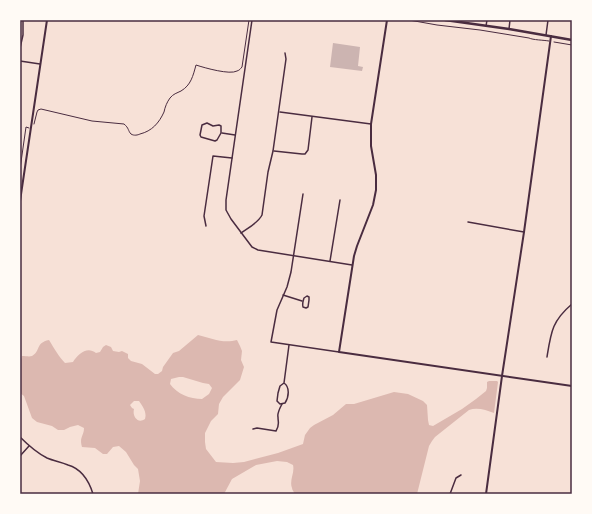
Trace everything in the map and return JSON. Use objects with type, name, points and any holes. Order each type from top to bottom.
[{"type":"main road","points":[[445,20],[572,40]]},
{"type":"street","points":[[20,201],[48,20]]},
{"type":"street","points":[[252,20],[226,200],[226,210],[252,247],[258,250],[352,265]]},
{"type":"street","points":[[339,352],[352,265],[357,246],[373,205],[376,190],[376,175],[371,146],[371,124],[387,20]]},
{"type":"street","points":[[486,26],[487,20]]},
{"type":"street","points":[[509,29],[510,20]]},
{"type":"street","points":[[546,35],[548,20]]},
{"type":"street","points":[[20,48],[23,35],[23,21]]},
{"type":"street","points":[[486,494],[551,36]]},
{"type":"street","points":[[241,233],[257,221],[262,215],[279,112],[286,59],[285,53]]},
{"type":"street","points":[[20,61],[40,64]]},
{"type":"street","points":[[279,112],[371,124]]},
{"type":"street","points":[[273,151],[305,154],[308,150],[312,117]]},
{"type":"street","points":[[207,123],[213,126],[220,125],[221,133],[215,141],[203,138],[200,135],[202,125],[207,123]]},
{"type":"street","points":[[221,133],[235,135]]},
{"type":"street","points":[[206,226],[204,216],[214,156],[232,158]]},
{"type":"street","points":[[303,194],[291,272],[287,287],[277,310],[272,342],[572,386]]},
{"type":"street","points":[[330,262],[340,200]]},
{"type":"street","points":[[468,222],[524,232]]},
{"type":"street","points":[[283,295],[303,302]]},
{"type":"street","points":[[305,297],[309,297],[308,307],[303,307],[303,302],[305,297]]},
{"type":"street","points":[[547,357],[553,326],[558,318],[572,304]]},
{"type":"street","points":[[282,404],[278,402],[277,396],[280,386],[284,383],[289,345]]},
{"type":"street","points":[[253,429],[257,428],[276,431],[280,423],[278,416],[282,404],[287,400],[288,389],[287,385],[284,383]]},
{"type":"street","points":[[20,437],[42,456],[73,466],[85,476],[90,484],[93,494]]},
{"type":"street","points":[[20,456],[29,446]]},
{"type":"street","points":[[450,494],[456,478],[461,475]]},
{"type":"path","points":[[34,128],[37,112],[41,109],[92,121],[124,124],[133,135],[151,130],[162,116],[167,102],[172,96],[188,85],[193,78],[196,66],[234,72],[240,69],[242,66],[249,20]]},
{"type":"path","points":[[409,20],[505,34],[532,40],[536,39],[548,41]]},
{"type":"path","points":[[554,42],[572,45]]},
{"type":"path","points":[[20,169],[26,127]]},
{"type":"shaded area","points":[[198,335],[222,341],[237,340],[242,351],[241,360],[244,367],[240,380],[223,397],[219,404],[218,414],[211,421],[205,433],[206,449],[216,462],[244,462],[278,453],[303,444],[305,435],[310,428],[333,415],[346,404],[354,404],[394,392],[408,394],[423,401],[427,405],[429,425],[433,426],[462,409],[486,391],[487,382],[497,381],[494,413],[478,409],[469,410],[435,437],[429,446],[417,494],[295,494],[291,485],[293,465],[287,462],[277,461],[256,465],[232,479],[224,494],[138,494],[140,481],[138,469],[126,452],[119,446],[113,447],[107,454],[103,454],[95,448],[82,447],[81,439],[84,428],[78,425],[64,430],[58,430],[52,426],[37,422],[32,418],[24,396],[20,393],[20,363],[22,356],[32,356],[45,341],[49,340],[65,363],[73,362],[77,356],[89,350],[96,353],[100,352],[106,345],[111,347],[113,351],[122,351],[128,354],[128,358],[131,361],[142,364],[155,374],[162,371],[163,367],[173,353],[179,351]],"holes":[[[179,377],[209,384],[212,388],[209,394],[202,399],[188,397],[176,391],[170,384],[171,379]],[[134,401],[139,401],[142,405],[145,412],[145,419],[140,421],[136,419],[134,409],[130,405]]]},
{"type":"building","points":[[333,43],[360,47],[358,66],[363,67],[362,71],[330,67]]}]
